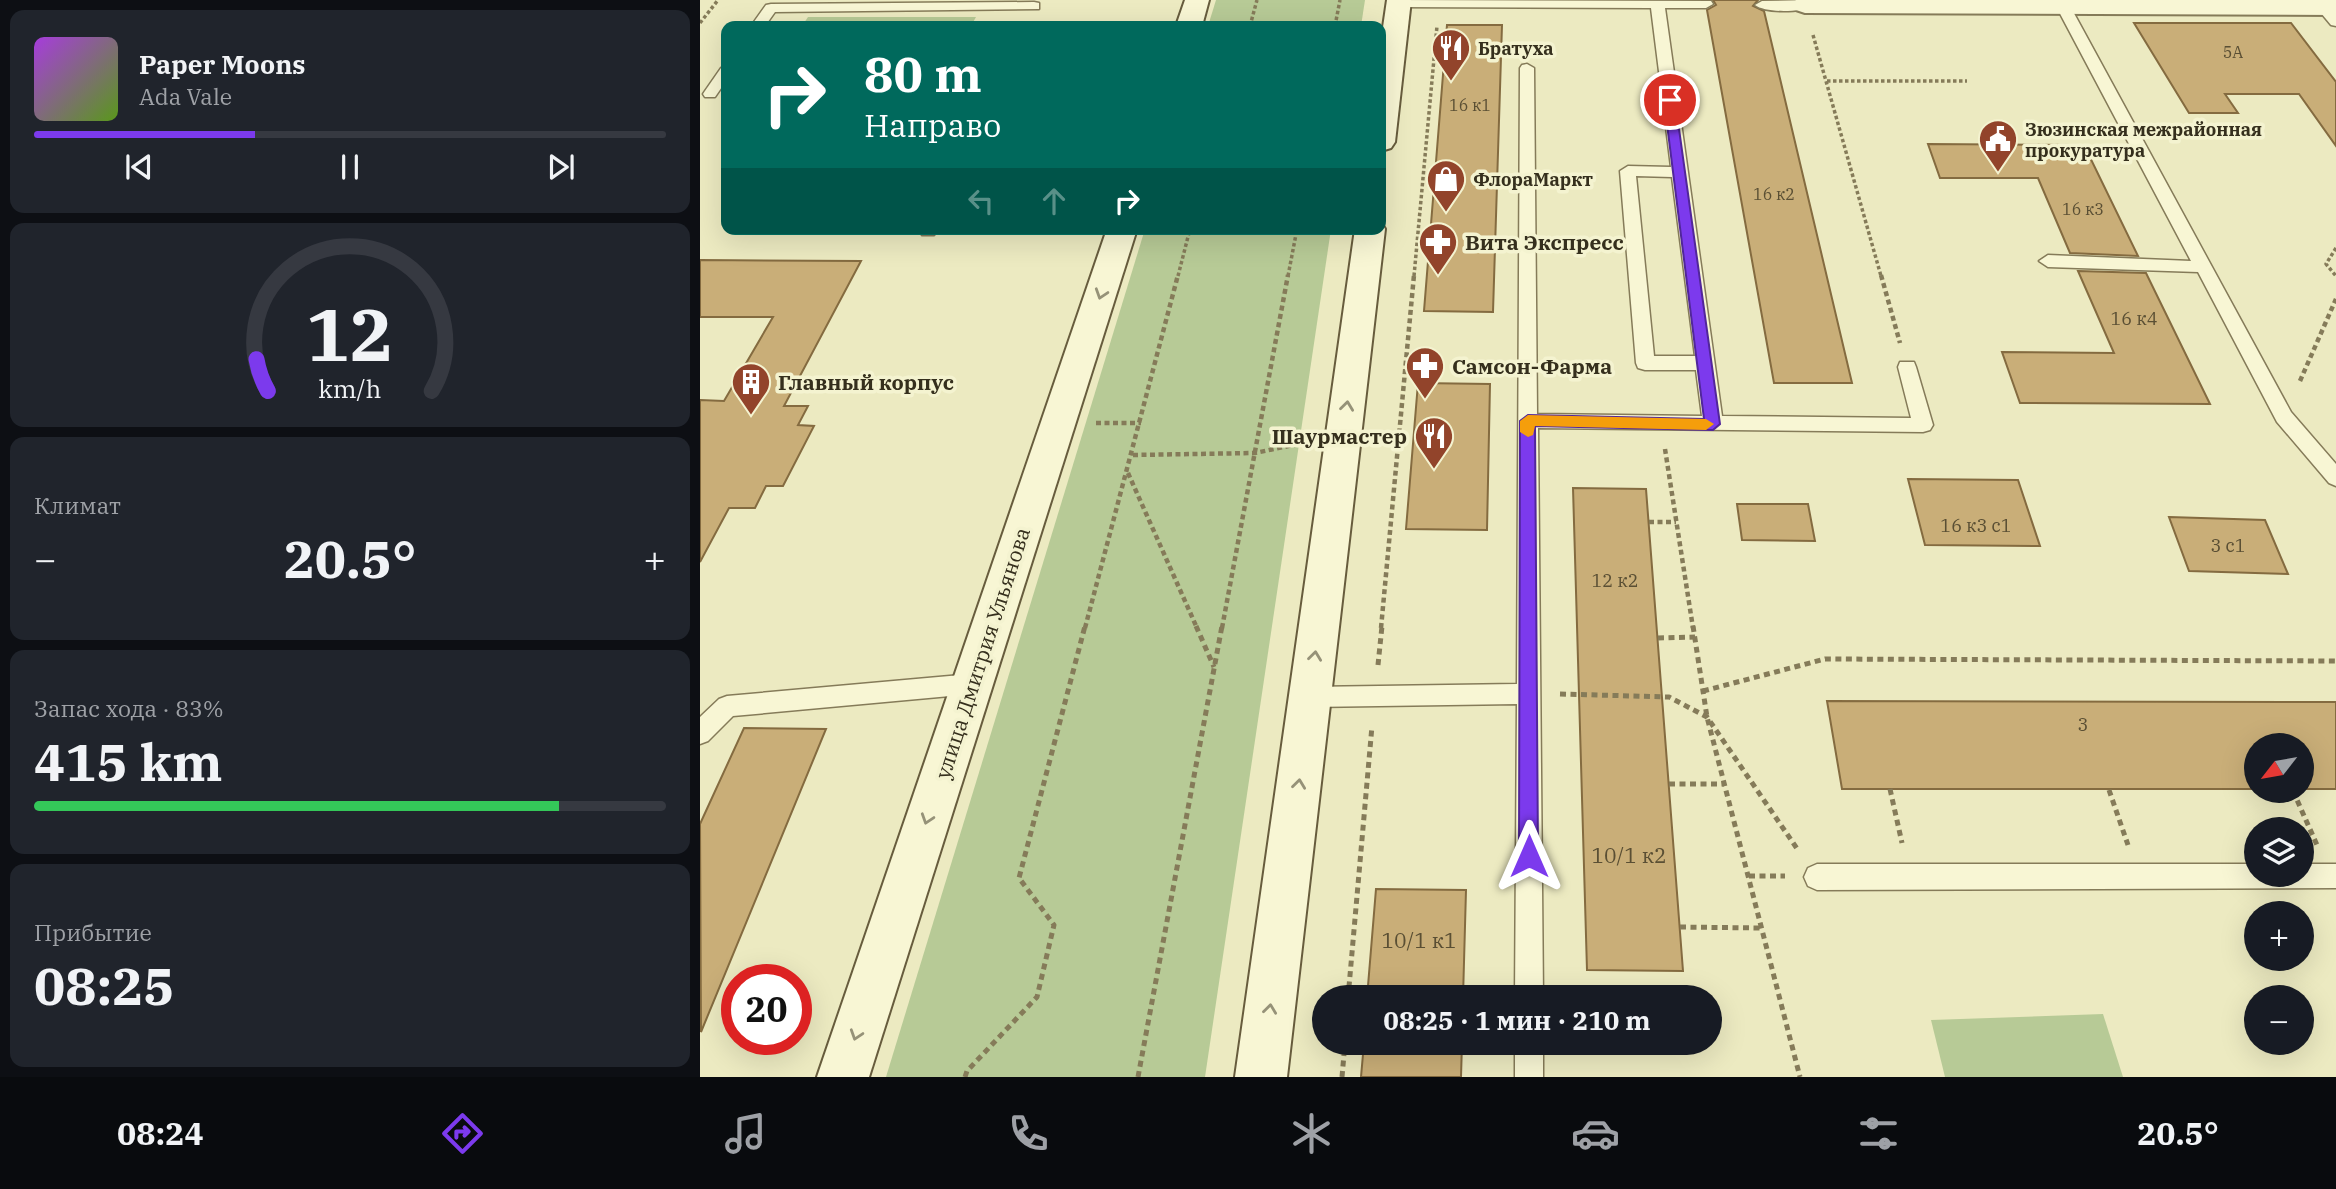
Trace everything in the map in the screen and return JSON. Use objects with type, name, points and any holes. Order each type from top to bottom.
[{"type":"main road","points":[[1191,21],[1198,0]]},
{"type":"main road","points":[[1386,101],[1398,2]]},
{"type":"main road","points":[[1804,3],[2332,12]]},
{"type":"main road","name":"улица Дмитрия Ульянова","points":[[842,1077],[1120,235]]},
{"type":"main road","points":[[1261,1077],[1369,235]]},
{"type":"lane","points":[[1398,2],[1706,4]]},
{"type":"lane","points":[[1657,2],[1713,424]]},
{"type":"lane","points":[[1766,5],[1804,3]]},
{"type":"lane","points":[[2063,6],[2284,417],[2336,478]]},
{"type":"lane","points":[[762,21],[771,8],[1034,8]]},
{"type":"lane","points":[[1527,68],[1529,985]]},
{"type":"lane","points":[[721,78],[710,94],[721,94]]},
{"type":"lane","points":[[1679,172],[1628,172],[1645,363],[1704,363]]},
{"type":"lane","points":[[2048,261],[2204,267]]},
{"type":"lane","points":[[1528,421],[1923,425],[1907,367]]},
{"type":"lane","points":[[700,733],[727,706],[972,684]]},
{"type":"lane","points":[[1310,696],[1528,694]]},
{"type":"lane","points":[[1817,877],[2334,876]]},
{"type":"lane","points":[[1529,1055],[1529,1077]]},
{"type":"path","points":[[700,23],[718,0]]},
{"type":"path","points":[[1251,21],[1257,0]]},
{"type":"path","points":[[1336,21],[1340,0]]},
{"type":"path","points":[[1349,985],[1439,4]]},
{"type":"path","points":[[1766,5],[1774,25],[1811,25],[1907,367]]},
{"type":"path","points":[[1827,81],[1967,81]]},
{"type":"path","points":[[965,1077],[967,1071],[1037,997],[1054,925],[1020,878],[1188,235]]},
{"type":"path","points":[[1138,1077],[1296,235]]},
{"type":"path","points":[[2336,248],[2326,264],[2336,276]]},
{"type":"path","points":[[2284,417],[2336,299]]},
{"type":"path","points":[[1661,424],[1707,717],[1800,1077]]},
{"type":"path","points":[[1133,455],[1255,453],[1301,443],[1399,442]]},
{"type":"path","points":[[1128,472],[1215,668]]},
{"type":"path","points":[[1649,522],[1677,522]]},
{"type":"path","points":[[1658,638],[1695,637]]},
{"type":"path","points":[[1703,691],[1825,659],[2336,661]]},
{"type":"path","points":[[1528,694],[1670,697],[1707,717],[1817,877]]},
{"type":"path","points":[[1669,784],[1725,784]]},
{"type":"path","points":[[1891,789],[1909,877]]},
{"type":"path","points":[[2109,789],[2138,877]]},
{"type":"path","points":[[2299,803],[2334,876]]},
{"type":"path","points":[[1680,927],[1762,928]]},
{"type":"path","points":[[1342,1077],[1344,1055]]},
{"type":"green space","points":[[1216,0],[1365,0],[1362,21],[1210,21]]},
{"type":"green space","points":[[808,17],[976,17],[974,21],[805,21]]},
{"type":"green space","points":[[1143,235],[1330,235],[1205,1077],[886,1077]]},
{"type":"green space","points":[[2103,1014],[2123,1077],[1945,1077],[1931,1020]]},
{"type":"building","points":[[1713,0],[1758,0],[1753,6],[1764,11],[1852,383],[1774,383],[1707,10],[1716,5]]},
{"type":"building","points":[[2134,23],[2291,23],[2336,82],[2336,146],[2299,94],[2225,94],[2238,113],[2189,113]]},
{"type":"building","points":[[1447,25],[1502,25],[1493,312],[1424,311]]},
{"type":"building","points":[[1928,144],[2084,145],[2138,256],[2070,253],[2038,178],[1940,178]]},
{"type":"building","name":"Главный корпус","points":[[700,260],[861,261],[784,406],[808,406],[798,425],[814,426],[783,486],[766,486],[755,508],[729,508],[700,562],[700,400],[724,401],[773,317],[700,317]]},
{"type":"building","points":[[2078,271],[2146,273],[2210,404],[2020,403],[2002,352],[2114,353]]},
{"type":"building","points":[[1418,383],[1490,384],[1487,530],[1406,529]]},
{"type":"building","points":[[1908,479],[2018,480],[2040,546],[1925,545]]},
{"type":"building","points":[[1573,488],[1646,489],[1683,971],[1587,970]]},
{"type":"building","points":[[1737,504],[1808,504],[1815,541],[1742,540]]},
{"type":"building","points":[[2169,517],[2265,520],[2288,574],[2189,571]]},
{"type":"building","points":[[1827,701],[2336,702],[2336,789],[2314,789],[2314,733],[2244,733],[2244,789],[1842,789]]},
{"type":"building","points":[[744,728],[826,729],[729,964],[721,964],[721,984],[701,1032],[700,824]]},
{"type":"building","points":[[1376,889],[1466,890],[1463,985],[1368,985]]},
{"type":"building","points":[[1363,1055],[1462,1055],[1461,1077],[1361,1077]]},
{"type":"slow traffic","points":[[1528,432],[1528,421],[1706,424]]},
{"type":"place","name":"Братуха","points":[[1451,82]]},
{"type":"place","name":"Зюзинская межрайонная прокуратура","points":[[1998,173]]},
{"type":"place","name":"ФлораМаркт","points":[[1446,213]]},
{"type":"place","name":"Вита Экспресс","points":[[1438,276]]},
{"type":"place","name":"Самсон-Фарма","points":[[1425,400]]},
{"type":"place","name":"Главный корпус","points":[[751,416]]},
{"type":"place","name":"Шаурмастер","points":[[1434,470]]},
{"type":"route","points":[[1529,856],[1528,421],[1713,424],[1670,100]]}]
